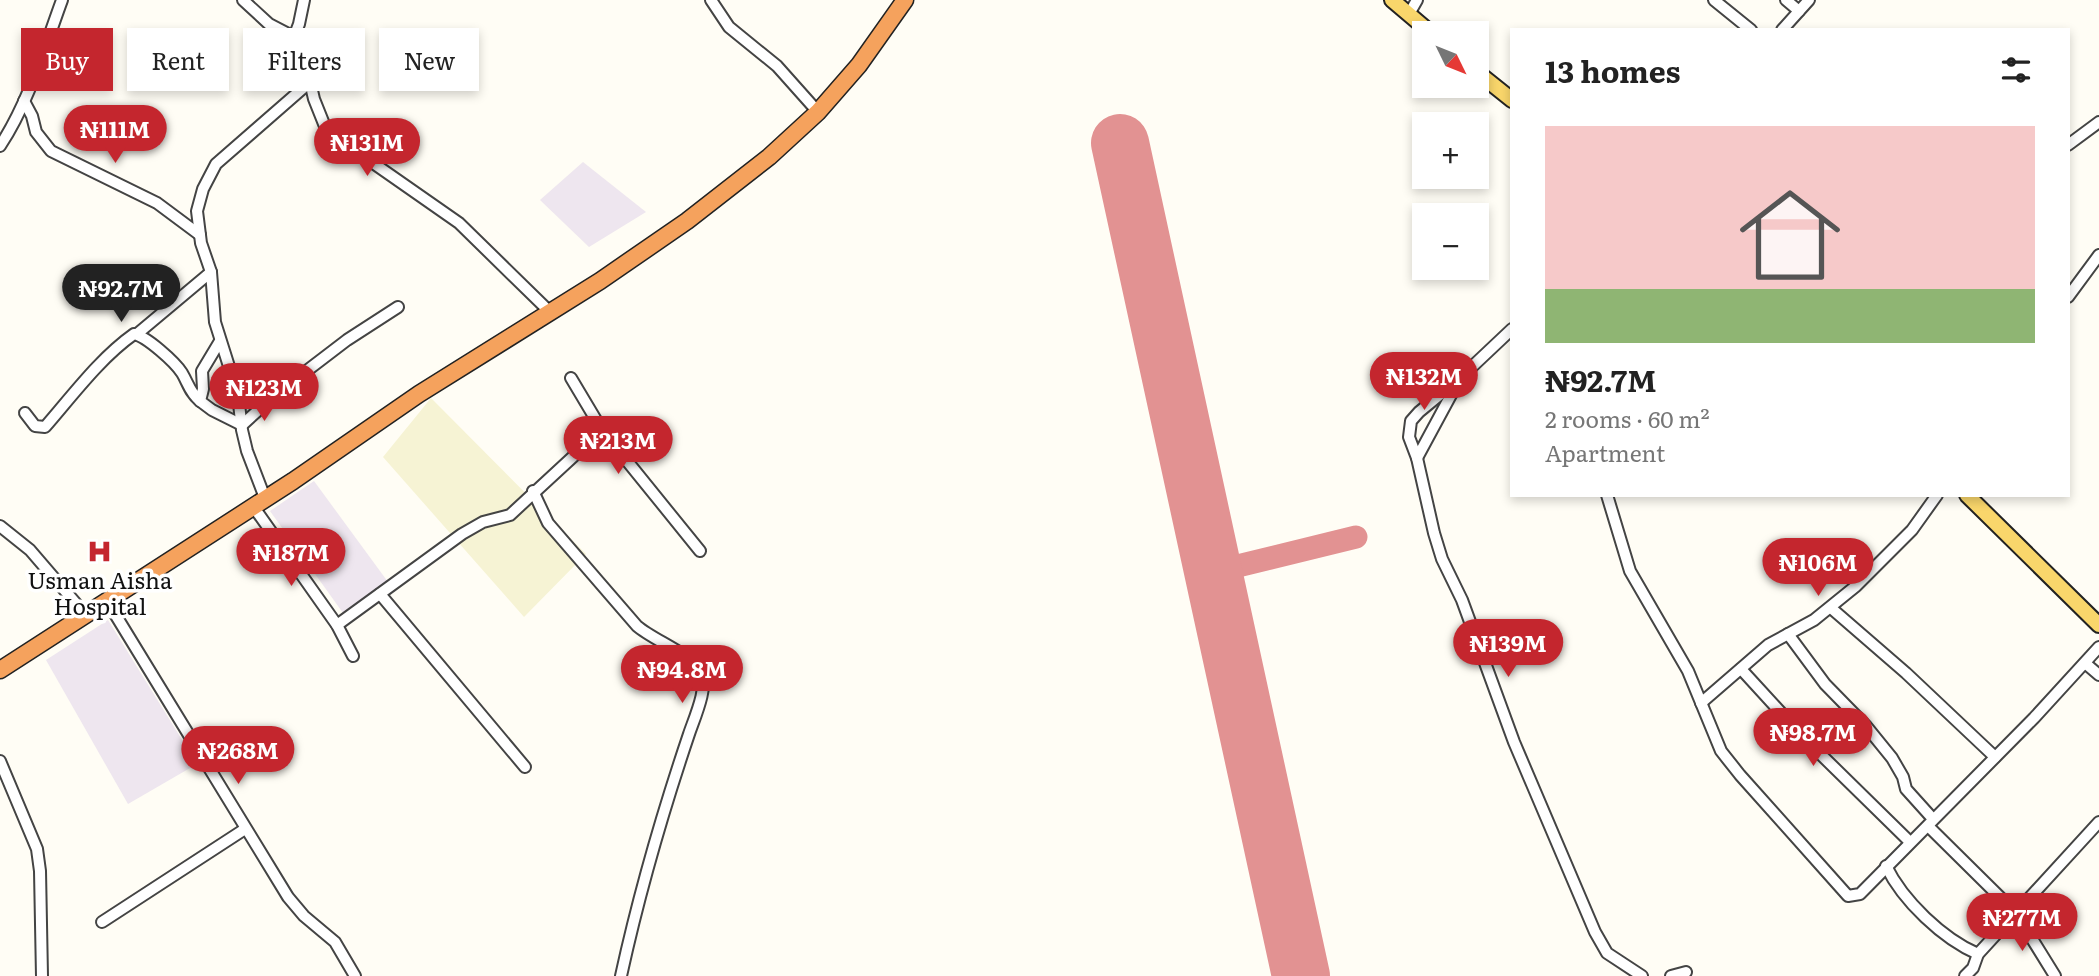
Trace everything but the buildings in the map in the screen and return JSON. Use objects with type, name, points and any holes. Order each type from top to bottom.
[{"type":"highway","points":[[0,670],[259,502],[419,394],[551,313],[725,193],[818,112],[859,65],[905,0]]},
{"type":"main road","points":[[1392,0],[1417,21]]},
{"type":"main road","points":[[1489,82],[1510,98]]},
{"type":"main road","points":[[1969,497],[2099,625]]},
{"type":"street","points":[[0,146],[11,130],[24,101],[62,0]]},
{"type":"street","points":[[243,0],[277,28]]},
{"type":"street","points":[[297,28],[304,0]]},
{"type":"street","points":[[711,0],[729,27],[776,66],[818,112]]},
{"type":"street","points":[[1409,14],[1417,0]]},
{"type":"street","points":[[1714,0],[1749,28]]},
{"type":"street","points":[[1786,0],[1800,11]]},
{"type":"street","points":[[1784,28],[1810,0]]},
{"type":"street","points":[[300,91],[216,164],[203,189],[197,211],[200,235],[211,272],[219,341],[239,396],[242,425],[259,502],[337,625],[353,656]]},
{"type":"street","points":[[312,91],[324,124],[333,135],[459,223],[551,313]]},
{"type":"street","points":[[24,101],[36,132],[51,151],[157,203],[200,235]]},
{"type":"street","points":[[2070,144],[2099,122]]},
{"type":"street","points":[[2070,294],[2099,255]]},
{"type":"street","points":[[25,413],[35,426],[45,428],[74,391],[123,342],[137,334],[211,272]]},
{"type":"street","points":[[242,425],[267,401],[347,340],[398,307]]},
{"type":"street","points":[[1510,331],[1411,421],[1409,437],[1417,458],[1442,559],[1462,600],[1514,742],[1595,932],[1607,953],[1642,976]]},
{"type":"street","points":[[137,334],[170,358],[184,376],[194,396],[212,410],[242,425]]},
{"type":"street","points":[[200,401],[203,389],[202,371],[219,341]]},
{"type":"street","points":[[571,378],[602,430],[699,551]]},
{"type":"street","points":[[1417,458],[1459,379]]},
{"type":"street","points":[[337,625],[462,534],[483,522],[510,515],[602,430]]},
{"type":"street","points":[[533,491],[548,523],[637,626],[649,637],[691,660],[704,679],[696,714],[638,898],[621,976]]},
{"type":"street","points":[[1608,497],[1630,571],[1672,641],[1726,760],[1848,896],[1860,894],[2099,647]]},
{"type":"street","points":[[1701,703],[1768,645],[1831,608],[1903,540],[1935,497]]},
{"type":"street","points":[[0,526],[30,550],[85,614]]},
{"type":"street","points":[[380,594],[526,767]]},
{"type":"street","points":[[107,601],[288,897],[304,916],[335,942],[355,976]]},
{"type":"street","points":[[1831,608],[1906,673],[1995,757]]},
{"type":"street","points":[[1788,634],[1825,684],[1866,726],[1892,758],[1903,776],[1906,789],[1930,822],[2016,913],[2055,976]]},
{"type":"street","points":[[2085,663],[2099,675]]},
{"type":"street","points":[[1741,669],[1805,739],[1910,842]]},
{"type":"street","points":[[0,761],[37,849],[40,871],[42,976]]},
{"type":"street","points":[[1965,976],[1973,968],[1979,954],[2099,822]]},
{"type":"street","points":[[102,922],[245,828]]},
{"type":"street","points":[[1886,866],[1902,894],[1955,943],[1979,954]]},
{"type":"street","points":[[1671,976],[1686,972]]},
{"type":"shaded area","points":[[583,162],[646,212],[589,247],[540,200]]},
{"type":"shaded area","points":[[431,398],[586,554],[524,617],[383,457]]},
{"type":"shaded area","points":[[314,481],[388,582],[343,613],[270,511]]},
{"type":"shaded area","points":[[108,620],[197,764],[128,804],[46,660]]},
{"type":"taxiway","points":[[1213,572],[1356,537]]},
{"type":"runway","points":[[1120,143],[1301,976]]},
{"type":"place","name":"Usman Aisha Hospital","points":[[100,551]]}]
